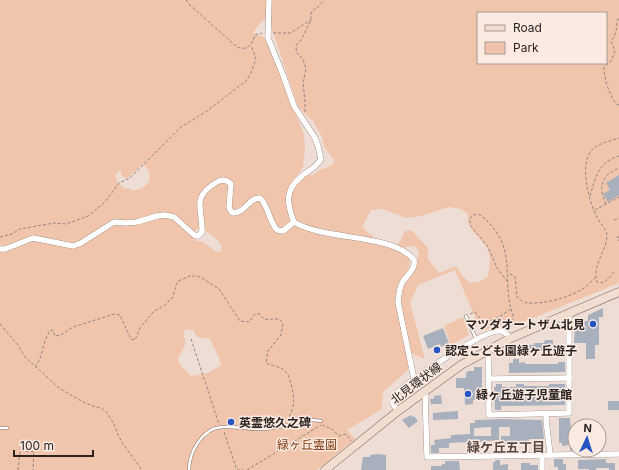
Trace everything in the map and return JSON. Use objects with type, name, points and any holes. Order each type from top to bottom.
[{"type":"main road","name":"北見環状線","points":[[325,470],[442,377],[511,338],[619,292]]},
{"type":"street","points":[[269,0],[268,38],[294,106],[314,138],[318,146],[321,159],[314,169],[302,176],[294,183],[290,190],[288,199],[294,222],[311,230],[382,242],[405,252],[414,260],[414,267],[402,283],[399,290],[398,302],[414,379]]},
{"type":"street","points":[[0,249],[5,249],[33,238],[73,246],[81,243],[114,222],[137,222],[156,216],[165,215],[174,217],[194,235],[198,236],[202,232],[202,220],[199,208],[200,198],[213,185],[224,180],[231,184],[229,207],[233,213],[241,212],[253,200],[260,198],[266,205],[272,222],[277,230],[283,231],[294,222]]},
{"type":"street","points":[[488,350],[489,415],[569,413],[569,314]]},
{"type":"street","points":[[398,411],[393,404],[393,397],[414,379],[476,339],[489,333],[502,331],[511,338]]},
{"type":"street","points":[[488,379],[569,378]]},
{"type":"street","points":[[425,391],[427,458],[619,454]]},
{"type":"street","points":[[546,414],[546,430],[549,438],[550,455]]},
{"type":"street","points":[[542,455],[542,470]]},
{"type":"lane","points":[[466,316],[476,339]]},
{"type":"lane","points":[[189,470],[189,461],[198,442],[210,431],[222,427],[259,429],[314,420],[321,421]]},
{"type":"lane","points":[[0,428],[7,428]]},
{"type":"path","points":[[186,0],[236,47],[241,49],[250,45],[255,35],[267,33],[290,33],[311,20]]},
{"type":"path","points":[[301,117],[304,114],[305,108],[303,83],[306,69],[303,59],[296,52],[296,48],[311,20],[310,14],[324,0]]},
{"type":"path","points":[[619,19],[617,20],[614,37],[611,41],[615,51],[611,61],[604,67],[604,74],[610,93],[616,104],[619,105]]},
{"type":"path","points":[[0,237],[12,234],[20,229],[54,224],[66,224],[88,216],[105,202],[119,183],[130,178],[181,127],[207,111],[246,81],[256,59],[250,45]]},
{"type":"path","points":[[614,272],[605,282],[597,282],[596,277],[600,256],[607,237],[606,230],[594,211],[589,198],[586,179],[586,166],[589,154],[594,148],[619,138]]},
{"type":"path","points":[[589,198],[598,171],[604,163],[619,156]]},
{"type":"path","points":[[606,204],[601,195],[602,184],[607,176],[619,168]]},
{"type":"path","points":[[594,211],[619,197]]},
{"type":"path","points":[[507,281],[497,268],[488,248],[470,225],[470,218],[474,214],[481,215],[492,226],[502,241],[506,256],[509,300],[513,315],[513,322]]},
{"type":"path","points":[[614,220],[619,218]]},
{"type":"path","points":[[619,236],[617,238],[619,241]]},
{"type":"path","points":[[510,274],[515,276],[517,297],[523,302],[528,303],[547,301],[567,296],[581,290],[596,277]]},
{"type":"path","points":[[35,367],[41,358],[44,341],[50,331],[53,330],[55,336],[61,335],[73,327],[114,314],[120,315],[131,339],[135,340],[140,328],[154,311],[164,306],[174,297],[178,281],[190,276],[197,276],[219,289],[240,321],[249,322],[255,314],[260,314],[262,318],[266,320],[275,318],[279,319],[283,323],[281,335],[268,350],[266,363],[281,368],[287,372],[290,378],[295,400],[293,409],[284,425]]},
{"type":"path","points":[[466,316],[475,312],[481,320],[486,322],[511,309]]},
{"type":"path","points":[[0,324],[18,345],[25,357],[59,388],[93,406],[101,408],[106,413],[114,424],[123,444],[142,470]]},
{"type":"path","points":[[191,339],[237,470],[243,470]]},
{"type":"path","points":[[321,425],[332,429],[339,436],[346,434],[352,441]]},
{"type":"path","points":[[247,470],[321,425]]},
{"type":"path","points":[[18,470],[20,452],[34,452],[33,470]]},
{"type":"green space","name":"緑ヶ丘霊園","points":[[0,0],[619,0],[619,283],[511,327],[503,325],[481,331],[455,270],[418,285],[410,303],[425,359],[408,352],[408,370],[383,392],[382,409],[347,430],[355,439],[317,470],[0,470]],"holes":[[[270,16],[272,29],[297,104],[313,121],[322,137],[324,146],[335,162],[313,175],[297,176],[303,167],[305,149],[304,135],[264,37],[253,33],[258,25]],[[143,164],[150,175],[149,181],[145,186],[132,191],[129,188],[125,189],[118,183],[115,175],[120,170],[122,176],[128,178]],[[449,207],[460,209],[468,214],[468,220],[472,230],[487,248],[490,256],[488,276],[481,281],[470,283],[461,274],[456,266],[439,273],[428,259],[428,248],[411,230],[405,231],[398,245],[391,243],[381,244],[362,227],[371,210],[383,209],[406,218],[421,216]],[[200,227],[217,239],[222,246],[221,251],[217,252],[203,242],[196,241],[192,237],[194,232]],[[409,246],[416,247],[419,252],[416,265],[409,269],[410,260],[403,248]],[[186,329],[193,330],[197,337],[210,339],[221,365],[208,373],[191,376],[180,365],[178,359],[186,343],[183,334]]]},
{"type":"green space","points":[[463,317],[469,335],[451,345],[444,326]]},
{"type":"building","points":[[619,175],[619,195],[608,202],[603,194],[610,190],[606,183]]},
{"type":"building","points":[[603,308],[603,317],[599,317],[599,345],[595,345],[595,359],[586,359],[586,343],[574,343],[576,321],[588,321],[588,315]]},
{"type":"building","points":[[443,328],[449,343],[441,347],[440,344],[428,349],[423,336]]},
{"type":"building","points":[[545,340],[553,340],[553,344],[557,344],[557,351],[528,351],[528,345],[534,345],[534,343],[544,343]]},
{"type":"building","points":[[513,359],[519,359],[519,363],[525,362],[525,364],[558,364],[558,362],[565,362],[565,372],[509,373],[509,363],[513,363]]},
{"type":"building","points":[[474,367],[482,367],[482,393],[484,393],[485,400],[473,400],[473,404],[465,405],[464,388],[456,388],[456,378],[466,378],[466,373],[468,371],[474,371]]},
{"type":"building","points":[[496,384],[502,384],[502,387],[516,387],[516,384],[524,384],[524,386],[549,386],[549,384],[565,384],[565,405],[501,406],[501,410],[495,410],[494,387],[496,387]]},
{"type":"building","points":[[441,395],[442,404],[431,404],[430,399],[434,399],[434,396]]},
{"type":"building","points":[[608,401],[619,401],[619,410],[608,410]]},
{"type":"building","points":[[458,411],[458,419],[433,420],[433,413]]},
{"type":"building","points":[[411,415],[418,421],[409,428],[402,420]]},
{"type":"building","points":[[559,418],[567,418],[567,445],[562,446],[562,443],[559,443]]},
{"type":"building","points":[[475,420],[542,420],[544,439],[529,439],[529,441],[514,443],[514,445],[501,445],[501,436],[510,436],[510,427],[499,427],[499,440],[476,442],[476,452],[471,452],[470,442],[449,443],[449,448],[439,448],[439,453],[431,453],[431,445],[435,445],[434,440],[451,438],[451,435],[470,434],[470,423],[475,423]],"holes":[[[491,427],[491,436],[474,436],[474,428]]]},
{"type":"building","points":[[370,455],[386,455],[386,470],[361,470],[363,457],[370,457]]},
{"type":"building","points":[[554,459],[563,459],[563,464],[566,464],[566,470],[558,470],[558,467],[554,467]]},
{"type":"building","points":[[606,459],[606,463],[615,463],[615,470],[609,470],[609,468],[596,468],[596,470],[578,469],[578,460]]},
{"type":"building","points":[[495,460],[500,460],[500,465],[508,464],[508,470],[493,470],[493,462],[495,462]]},
{"type":"building","points":[[445,461],[459,461],[460,470],[431,470],[431,466],[442,466],[442,464],[445,464]]},
{"type":"building","points":[[521,463],[538,465],[538,470],[521,470]]},
{"type":"place","name":"マツダオートザム北見","points":[[593,324]]},
{"type":"place","name":"認定こども園緑ヶ丘遊子","points":[[437,350]]},
{"type":"place","name":"緑ヶ丘遊子児童館","points":[[468,394]]},
{"type":"place","name":"英霊悠久之碑","points":[[231,422]]},
{"type":"district","name":"緑ケ丘五丁目","points":[[506,447]]}]
